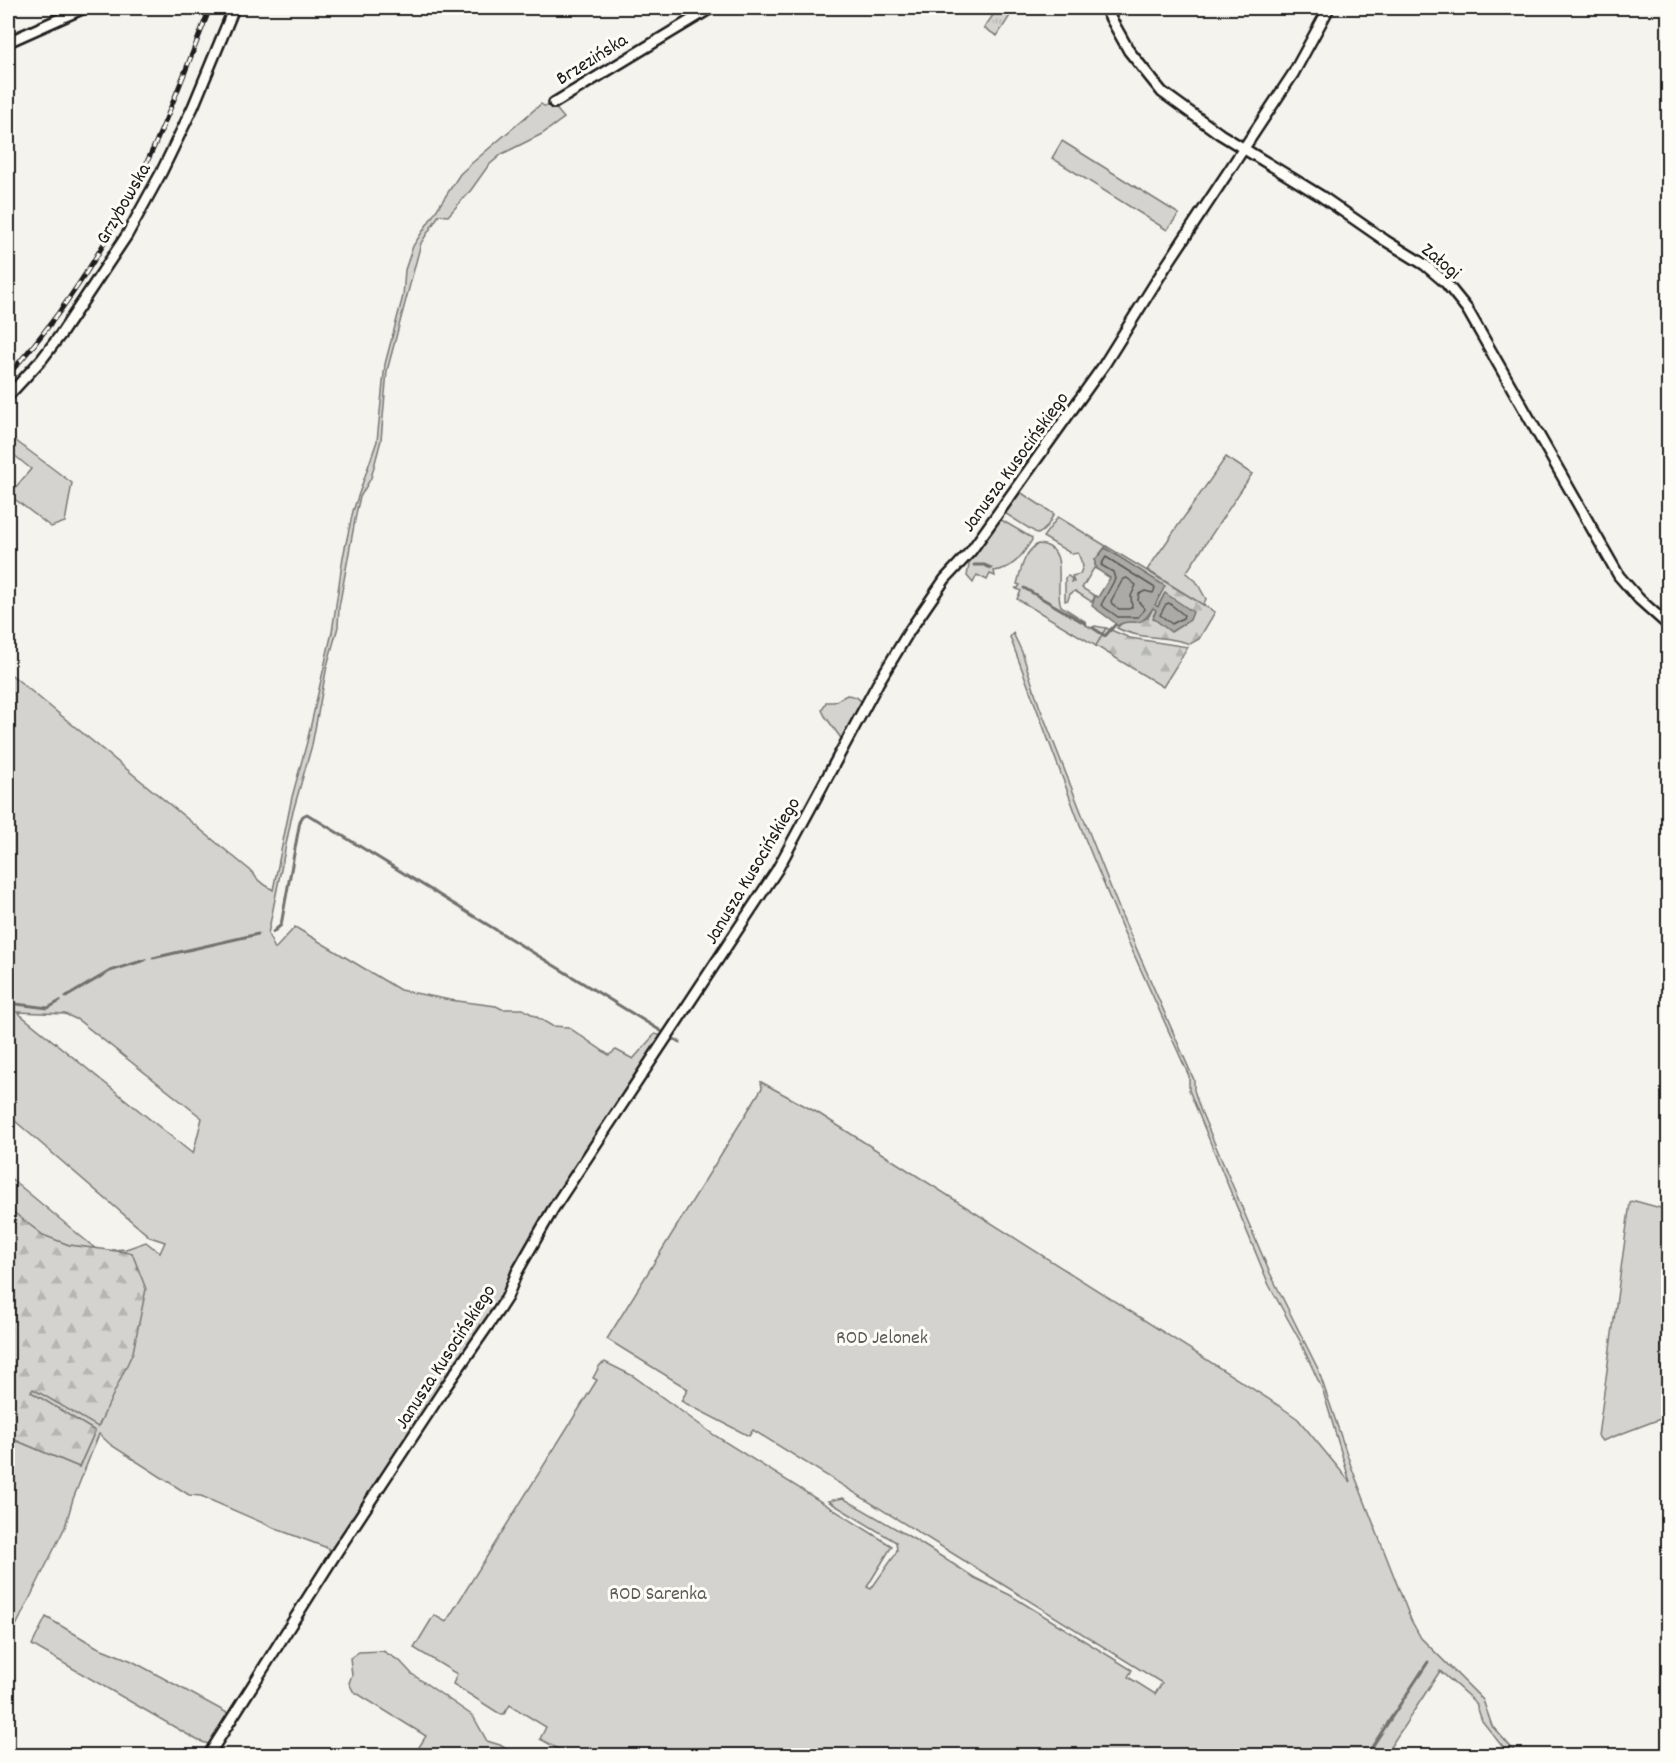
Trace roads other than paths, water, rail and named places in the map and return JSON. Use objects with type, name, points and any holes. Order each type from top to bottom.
[{"type":"street","points":[[8,42],[68,10],[84,8]]},
{"type":"street","name":"Grzybowska","points":[[8,396],[42,359],[61,334],[127,235],[161,173],[193,107],[234,8]]},
{"type":"street","name":"Brzezińska","points":[[554,103],[711,8]]},
{"type":"street","name":"Załogi","points":[[1105,8],[1129,51],[1162,92],[1196,118],[1321,196],[1425,265],[1446,283],[1467,309],[1618,576],[1668,625]]},
{"type":"street","name":"Janusza Kusocińskiego","points":[[208,1755],[338,1550],[507,1297],[517,1272],[553,1209],[777,870],[878,683],[910,630],[945,579],[971,550],[1094,380],[1242,148],[1251,139],[1293,74],[1329,8]]},
{"type":"water","points":[[1105,548],[1165,586],[1155,605],[1158,607],[1165,593],[1193,612],[1190,620],[1171,632],[1153,618],[1156,610],[1153,608],[1148,616],[1139,622],[1127,622],[1117,626],[1092,606],[1095,596],[1098,597],[1110,578],[1098,570],[1095,565],[1095,560]]},
{"type":"waterway","points":[[974,565],[991,568]]},
{"type":"waterway","points":[[1024,588],[1086,624]]},
{"type":"waterway","points":[[1093,628],[1105,636],[1115,625]]},
{"type":"waterway","points":[[273,932],[281,925],[300,821],[307,814],[661,1031]]},
{"type":"waterway","points":[[153,958],[258,934]]},
{"type":"waterway","points":[[66,997],[110,971],[145,960]]},
{"type":"waterway","points":[[8,1003],[48,1008],[60,1001]]},
{"type":"waterway","points":[[674,1039],[680,1042]]},
{"type":"waterway","points":[[1366,1756],[1428,1662]]},
{"type":"railway","points":[[8,375],[57,315],[113,229],[160,133],[210,8]]},
{"type":"park label","name":"ROD Jelonek","points":[[882,1336]]},
{"type":"park label","name":"ROD Sarenka","points":[[658,1592]]}]
